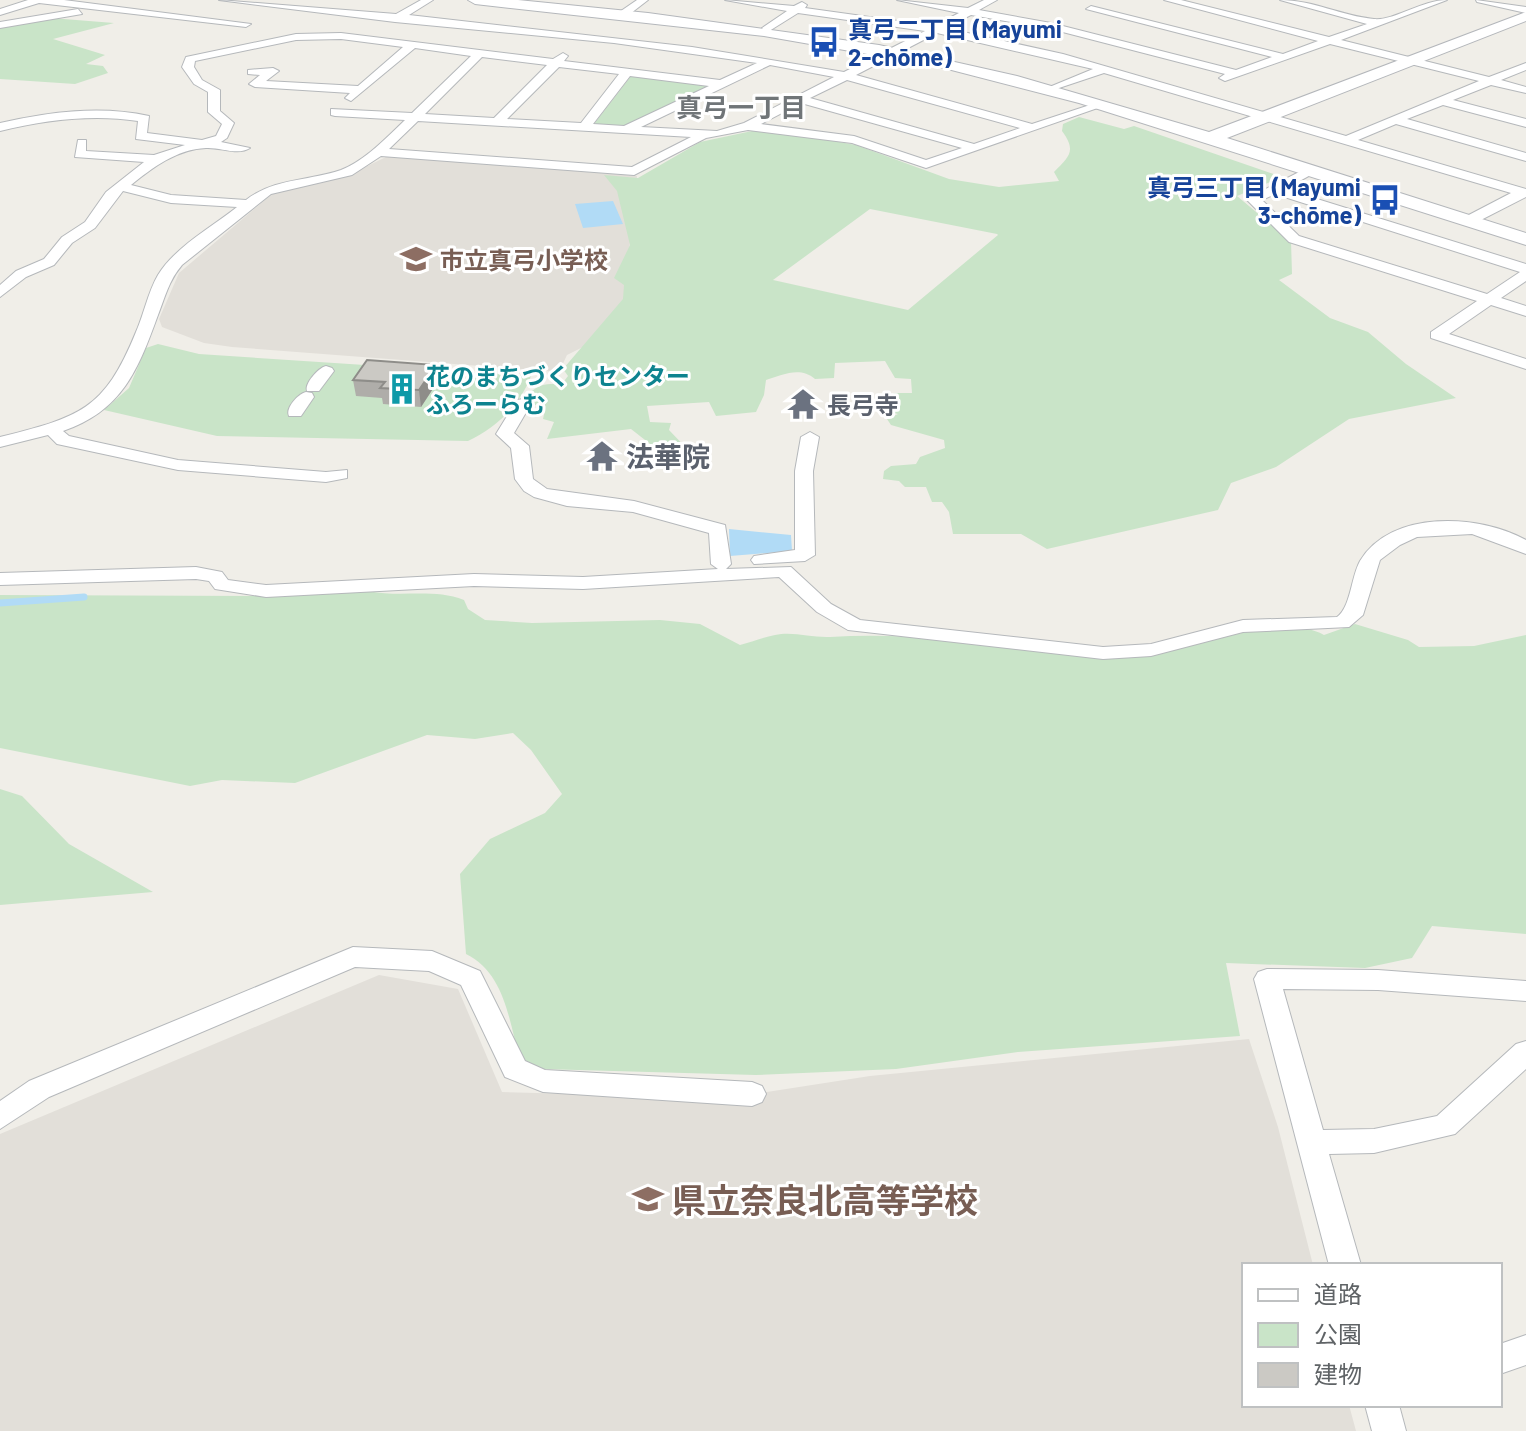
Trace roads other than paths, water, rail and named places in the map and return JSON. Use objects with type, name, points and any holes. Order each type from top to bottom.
[{"type":"street","points":[[0,12],[38,0],[246,24]]},
{"type":"street","points":[[224,0],[586,38],[768,62],[847,76],[1033,128]]},
{"type":"street","points":[[169,29],[231,0]]},
{"type":"street","points":[[359,40],[428,0]]},
{"type":"street","points":[[475,0],[766,30],[893,52],[1103,104],[1526,239]]},
{"type":"street","points":[[622,15],[643,0]]},
{"type":"street","points":[[730,0],[804,4],[1059,56],[1524,193]]},
{"type":"street","points":[[902,0],[1051,26],[1237,74]]},
{"type":"street","points":[[379,152],[634,171],[704,136],[748,126],[992,0]]},
{"type":"street","points":[[1078,15],[1110,0]]},
{"type":"street","points":[[1169,0],[1526,90]]},
{"type":"street","points":[[1285,0],[1378,23]]},
{"type":"street","points":[[1187,92],[1442,0]]},
{"type":"street","points":[[1481,0],[1526,13]]},
{"type":"street","points":[[0,2],[26,5]]},
{"type":"street","points":[[1395,3],[1418,8]]},
{"type":"street","points":[[766,30],[804,4]]},
{"type":"street","points":[[0,25],[104,8]]},
{"type":"street","points":[[1091,9],[1283,57]]},
{"type":"street","points":[[1208,139],[1413,61],[1526,13]]},
{"type":"street","points":[[1051,26],[1064,20]]},
{"type":"street","points":[[82,143],[79,154],[155,159],[221,138],[228,123],[214,112],[214,90],[193,76],[188,67],[190,59],[296,37],[359,40],[480,53],[722,84]]},
{"type":"street","points":[[497,122],[554,62],[586,38]]},
{"type":"street","points":[[1059,56],[1103,39]]},
{"type":"street","points":[[411,46],[335,112],[704,136]]},
{"type":"street","points":[[0,442],[52,429],[95,410],[115,393],[165,276],[247,204],[279,186],[347,172],[379,152],[480,53]]},
{"type":"street","points":[[622,131],[768,62]]},
{"type":"street","points":[[1347,140],[1526,66]]},
{"type":"street","points":[[1051,90],[1104,69]]},
{"type":"street","points":[[252,72],[273,71],[255,84],[360,90]]},
{"type":"street","points":[[583,128],[628,71]]},
{"type":"street","points":[[800,99],[877,117],[976,148]]},
{"type":"street","points":[[1442,101],[1526,123]]},
{"type":"street","points":[[748,126],[854,140],[926,164],[1103,104]]},
{"type":"street","points":[[0,127],[83,115],[135,117],[145,119],[140,136],[244,148]]},
{"type":"street","points":[[1396,120],[1526,157]]},
{"type":"street","points":[[0,293],[21,274],[49,262],[67,240],[90,225],[121,187],[155,159]]},
{"type":"street","points":[[1310,172],[1253,199],[1294,239],[1526,311]]},
{"type":"street","points":[[121,187],[171,199],[247,204]]},
{"type":"street","points":[[1273,189],[1526,272]]},
{"type":"street","points":[[1468,221],[1524,193]]},
{"type":"street","points":[[1526,272],[1492,301],[1437,335],[1526,364]]},
{"type":"street","points":[[0,273],[21,274]]},
{"type":"street","points":[[305,399],[326,371]]},
{"type":"street","points":[[523,404],[505,434],[520,446],[523,477],[531,488],[559,497],[634,507],[685,525],[718,529],[721,564]]},
{"type":"street","points":[[52,429],[63,440],[178,465],[326,477],[341,474]]},
{"type":"street","points":[[0,579],[586,572],[721,564],[805,555],[804,471],[810,437]]},
{"type":"street","points":[[215,576],[222,585],[279,591],[474,580],[583,583],[784,571],[824,608],[855,626],[1103,653],[1151,650],[1243,626],[1342,623],[1353,615],[1358,592],[1375,553],[1408,531],[1433,528],[1482,532],[1514,540],[1526,548]]},
{"type":"street","points":[[0,1117],[39,1089],[353,957],[432,961],[471,978],[515,1069],[543,1081],[752,1094]]},
{"type":"street","points":[[1344,1263],[1267,979],[1378,980],[1526,991]]},
{"type":"street","points":[[1311,1142],[1374,1141],[1445,1126],[1526,1052]]},
{"type":"street","points":[[1502,1358],[1526,1350]]},
{"type":"street","points":[[1383,1407],[1389,1431]]},
{"type":"water","points":[[613,201],[623,224],[583,228],[575,204]]},
{"type":"water","points":[[729,529],[791,535],[792,551],[730,556]]},
{"type":"waterway","points":[[0,603],[84,597]]},
{"type":"place","name":"真弓二丁目 (Mayumi 2-chōme)","points":[[824,42]]},
{"type":"place","name":"真弓三丁目 (Mayumi 3-chōme)","points":[[1385,200]]},
{"type":"place","name":"市立真弓小学校","points":[[416,259]]},
{"type":"place","name":"花のまちづくりセンター ふろーらむ","points":[[402,389]]},
{"type":"place","name":"長弓寺","points":[[803,404]]},
{"type":"place","name":"法華院","points":[[602,456]]},
{"type":"place","name":"県立奈良北高等学校","points":[[648,1199]]},
{"type":"district","name":"真弓一丁目","points":[[741,106]]}]
